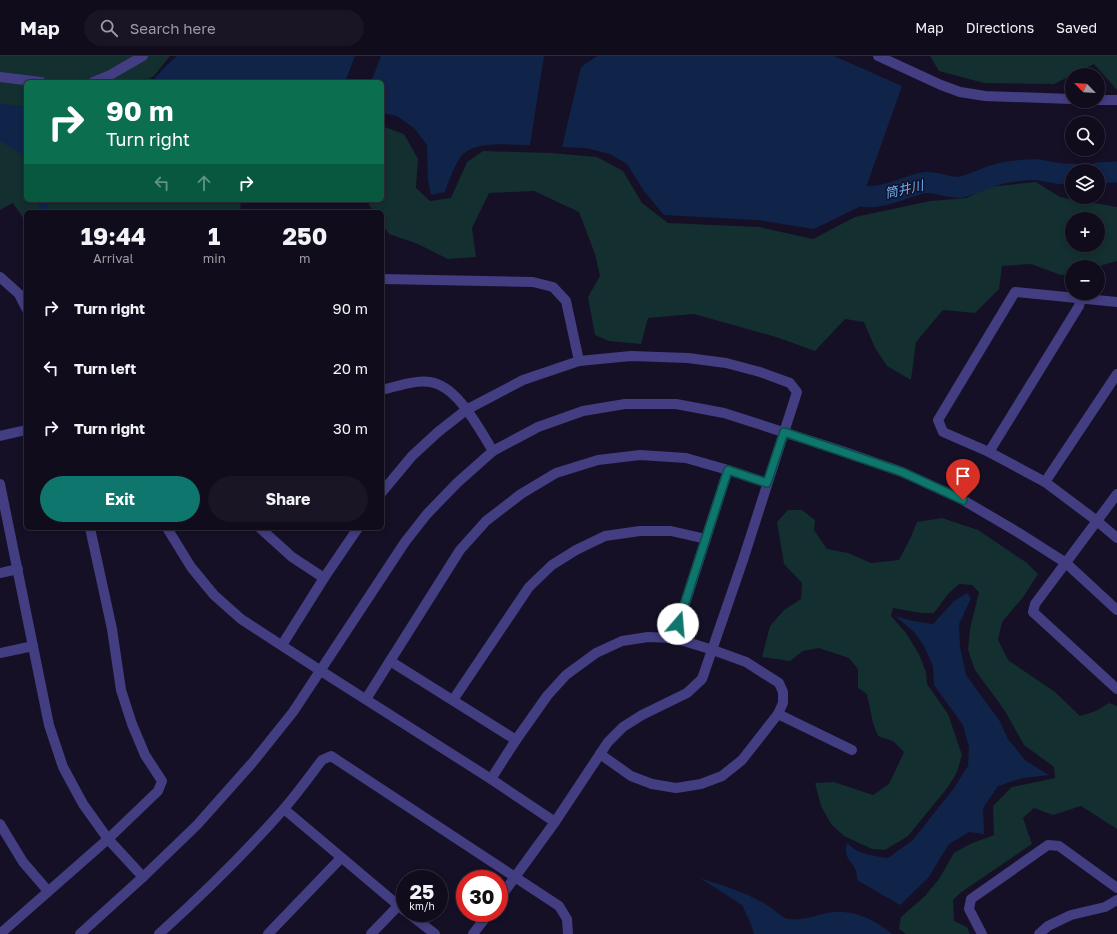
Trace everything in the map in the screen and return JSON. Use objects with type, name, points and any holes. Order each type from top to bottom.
[{"type":"street","points":[[98,80],[110,75],[143,56]]},
{"type":"street","points":[[878,56],[941,85],[960,92],[984,96],[1065,99]]},
{"type":"street","points":[[0,77],[25,80]]},
{"type":"street","points":[[1105,100],[1117,100]]},
{"type":"street","points":[[0,277],[22,293]]},
{"type":"street","points":[[384,279],[533,282],[554,288],[566,301],[579,361]]},
{"type":"street","points":[[1065,297],[1015,292],[938,420],[943,432],[989,452],[1045,482],[1117,538]]},
{"type":"street","points":[[989,452],[1079,306],[1080,300]]},
{"type":"street","points":[[1099,300],[1117,302]]},
{"type":"street","points":[[384,490],[412,456],[438,432],[466,410],[523,380],[579,361],[632,356],[688,358],[726,363],[760,372],[790,383],[797,392],[713,650],[702,679],[687,693],[642,715],[623,727],[608,742],[555,822],[508,887]]},
{"type":"street","points":[[1045,482],[1117,374]]},
{"type":"street","points":[[384,390],[415,383],[430,382],[443,386],[452,392],[493,450]]},
{"type":"street","points":[[80,934],[143,877],[197,825],[253,762],[293,712],[405,542],[426,514],[493,450],[546,424],[582,411],[625,404],[676,404],[724,413],[839,450],[908,475],[963,500],[1066,563],[1117,610]]},
{"type":"street","points":[[0,436],[24,430]]},
{"type":"street","points":[[366,699],[460,550],[486,520],[521,494],[556,473],[598,460],[640,455],[686,458],[767,483]]},
{"type":"street","points":[[674,638],[728,470]]},
{"type":"street","points":[[0,484],[1,496],[18,569],[49,725],[63,767],[83,804],[108,839],[143,877]]},
{"type":"street","points":[[1117,494],[1035,604],[1033,612],[1117,689]]},
{"type":"street","points":[[0,934],[108,839],[158,791],[162,781],[145,755],[132,724],[121,690],[112,629],[90,530]]},
{"type":"street","points":[[168,530],[191,567],[214,595],[242,619],[491,779],[555,822]]},
{"type":"street","points":[[262,530],[292,557],[324,578]]},
{"type":"street","points":[[282,645],[324,578],[357,530]]},
{"type":"street","points":[[453,700],[528,587],[552,565],[576,550],[605,536],[640,531],[671,531],[706,539]]},
{"type":"street","points":[[0,573],[18,569]]},
{"type":"street","points":[[491,779],[547,696],[566,675],[596,653],[622,641],[648,636],[674,638],[713,650],[746,662],[779,683],[784,692],[783,703],[778,714],[742,760],[722,776],[700,784],[676,788],[652,784],[631,776],[600,754]]},
{"type":"street","points":[[0,653],[33,646]]},
{"type":"street","points":[[390,661],[516,740]]},
{"type":"street","points":[[778,714],[852,750]]},
{"type":"street","points":[[159,934],[242,854],[284,809],[322,760],[331,756],[559,906],[567,919],[568,934]]},
{"type":"street","points":[[284,809],[396,903]]},
{"type":"street","points":[[0,824],[23,862],[48,891]]},
{"type":"street","points":[[982,934],[969,909],[971,899],[1048,845],[1059,846],[1117,888]]},
{"type":"street","points":[[268,934],[341,858]]},
{"type":"street","points":[[1039,934],[1048,926],[1071,915],[1105,907],[1117,900]]},
{"type":"street","points":[[371,934],[396,913]]},
{"type":"street","points":[[420,922],[435,934]]},
{"type":"street","points":[[473,934],[482,922]]},
{"type":"green space","points":[[0,56],[170,56],[154,76],[147,80],[24,80],[24,202],[241,202],[240,210],[24,210],[24,219],[13,203],[0,210]]},
{"type":"green space","points":[[930,56],[1117,56],[1117,90],[1105,76],[1105,68],[1098,68],[1094,64],[1086,68],[1065,68],[1065,78],[1054,84],[984,83],[939,71]]},
{"type":"green space","points":[[384,127],[404,134],[418,159],[416,188],[430,201],[451,198],[467,162],[483,151],[551,153],[597,157],[623,171],[642,203],[668,223],[759,227],[813,239],[855,217],[930,201],[967,198],[988,187],[1036,182],[1060,197],[1065,198],[1065,204],[1100,204],[1117,207],[1117,261],[1105,264],[1105,260],[1065,260],[1065,274],[1061,275],[1031,264],[1002,266],[999,289],[975,313],[943,310],[916,342],[911,380],[887,366],[875,348],[864,322],[845,319],[815,351],[776,337],[694,314],[648,318],[641,344],[609,341],[595,335],[588,297],[600,276],[595,254],[579,212],[534,191],[489,193],[472,228],[476,257],[448,259],[418,244],[389,234],[384,227],[384,210],[373,210],[369,205],[369,202],[384,202]]},
{"type":"green space","points":[[788,510],[802,510],[815,520],[814,530],[827,549],[848,553],[871,563],[899,560],[917,522],[942,518],[978,530],[1027,563],[1038,574],[1024,596],[1002,622],[998,640],[1008,660],[1055,692],[1080,716],[1096,711],[1109,703],[1117,706],[1117,829],[1081,806],[1053,815],[1034,808],[1023,818],[1032,844],[960,893],[953,900],[954,921],[967,927],[970,934],[906,934],[899,929],[901,917],[925,896],[939,879],[954,853],[970,844],[994,835],[993,806],[1012,787],[1055,778],[1054,767],[1024,745],[1005,711],[975,670],[968,650],[970,629],[979,592],[972,585],[959,584],[948,594],[934,613],[921,613],[893,608],[891,616],[906,633],[919,654],[926,672],[927,684],[948,714],[962,755],[957,772],[948,787],[908,836],[885,850],[872,849],[844,836],[831,824],[821,806],[815,783],[834,782],[873,795],[889,784],[904,752],[893,741],[878,736],[873,723],[867,694],[858,688],[858,669],[849,658],[819,648],[803,651],[790,661],[762,657],[770,626],[784,610],[801,599],[802,583],[784,564],[777,522]]},
{"type":"water","points":[[177,56],[355,56],[346,80],[153,80]]},
{"type":"water","points":[[381,56],[544,56],[530,145],[496,144],[471,149],[464,153],[458,160],[445,192],[431,195],[428,180],[427,145],[414,128],[397,116],[384,113],[384,80],[372,80]]},
{"type":"water","points":[[597,56],[834,56],[902,86],[859,207],[814,229],[757,220],[664,215],[644,191],[627,164],[610,154],[586,148],[562,147],[581,67]]},
{"type":"water","points":[[0,104],[24,106],[24,158],[21,154],[0,141]]},
{"type":"water","points":[[38,202],[48,202],[47,210],[40,210]]},
{"type":"water","points":[[967,593],[971,598],[959,624],[960,647],[966,675],[999,720],[1008,739],[1026,761],[1049,775],[1023,778],[998,786],[983,808],[984,834],[969,832],[949,844],[928,878],[900,905],[857,880],[855,869],[848,859],[846,850],[847,843],[860,852],[888,858],[913,840],[954,788],[968,766],[969,747],[963,725],[934,685],[933,666],[924,646],[914,632],[895,616],[933,624],[954,601]]},
{"type":"water","points":[[700,878],[736,890],[754,898],[788,919],[808,918],[836,912],[853,913],[870,919],[892,934],[754,934],[742,905]]},
{"type":"waterway","name":"筒井川","points":[[839,183],[854,194],[871,197],[888,194],[927,182],[952,187],[962,187],[1008,172],[1039,170],[1065,174]]},
{"type":"waterway","name":"筒井川","points":[[1105,173],[1117,172]]},
{"type":"route","points":[[678,624],[728,470],[767,483],[784,432],[902,472],[963,500]]}]
